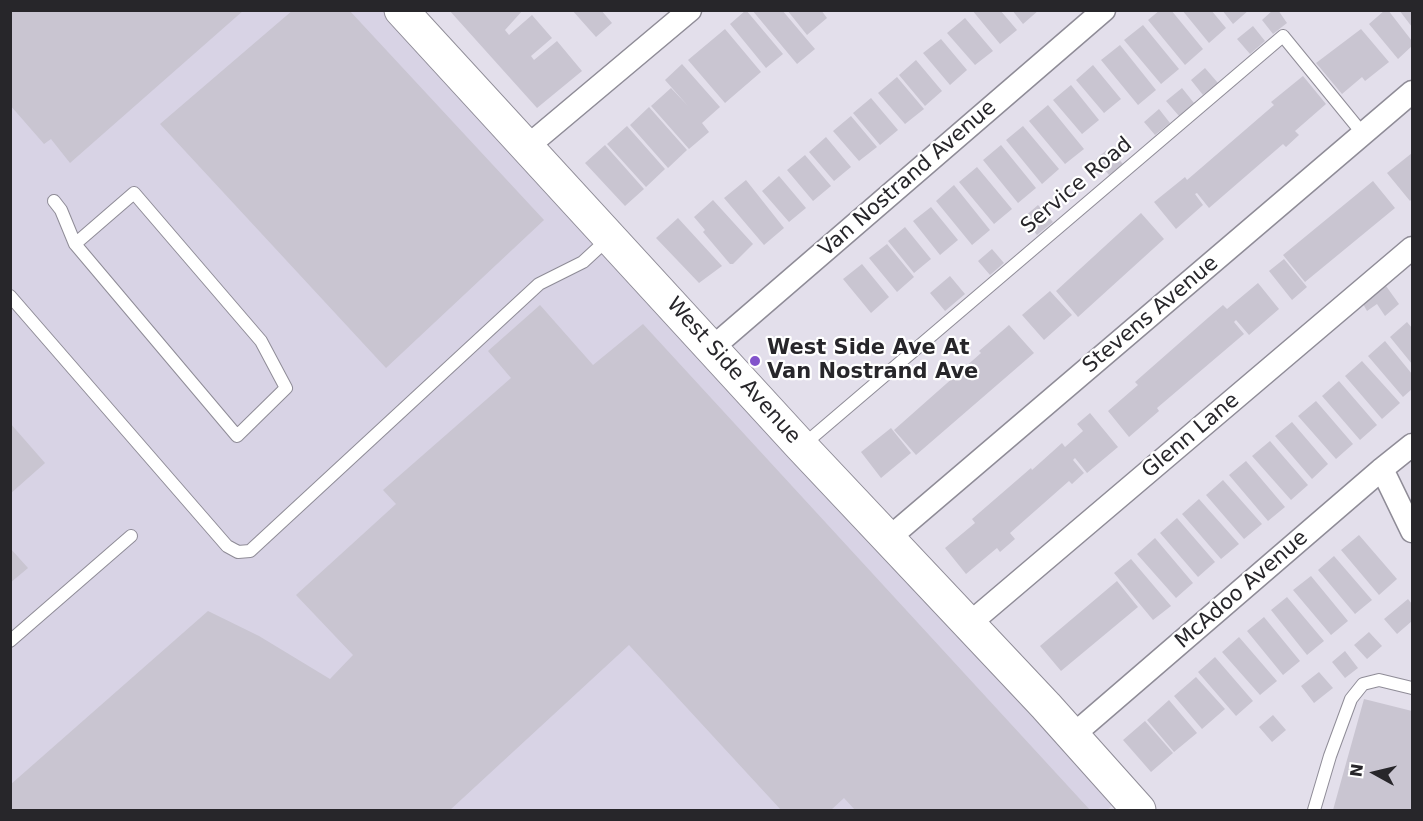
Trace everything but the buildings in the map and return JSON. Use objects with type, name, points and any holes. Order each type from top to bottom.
[{"type":"main road","name":"West Side Avenue","points":[[401,10],[1139,810]]},
{"type":"street","points":[[528,146],[690,10]]},
{"type":"street","name":"Van Nostrand Avenue","points":[[712,348],[1104,10]]},
{"type":"street","name":"Stevens Avenue","points":[[889,538],[1413,92]]},
{"type":"street","name":"Glenn Lane","points":[[969,624],[1413,248]]},
{"type":"street","name":"McAdoo Avenue","points":[[1072,736],[1382,469],[1413,445]]},
{"type":"street","points":[[1382,469],[1413,531]]},
{"type":"lane","name":"Service Road","points":[[801,446],[1283,36],[1363,134]]},
{"type":"lane","points":[[54,201],[61,210],[75,244],[237,436],[286,388],[261,341],[134,193],[75,244]]},
{"type":"lane","points":[[10,296],[227,546],[237,552],[250,551],[539,284],[583,262],[610,237]]},
{"type":"lane","points":[[10,641],[131,536]]},
{"type":"lane","points":[[1314,810],[1330,756],[1352,699],[1363,684],[1379,680],[1412,688]]},
{"type":"shaded area","points":[[10,11],[383,11],[1116,802],[1107,810],[11,810]]},
{"type":"place","name":"West Side Ave At Van Nostrand Ave","points":[[755,361]]}]
